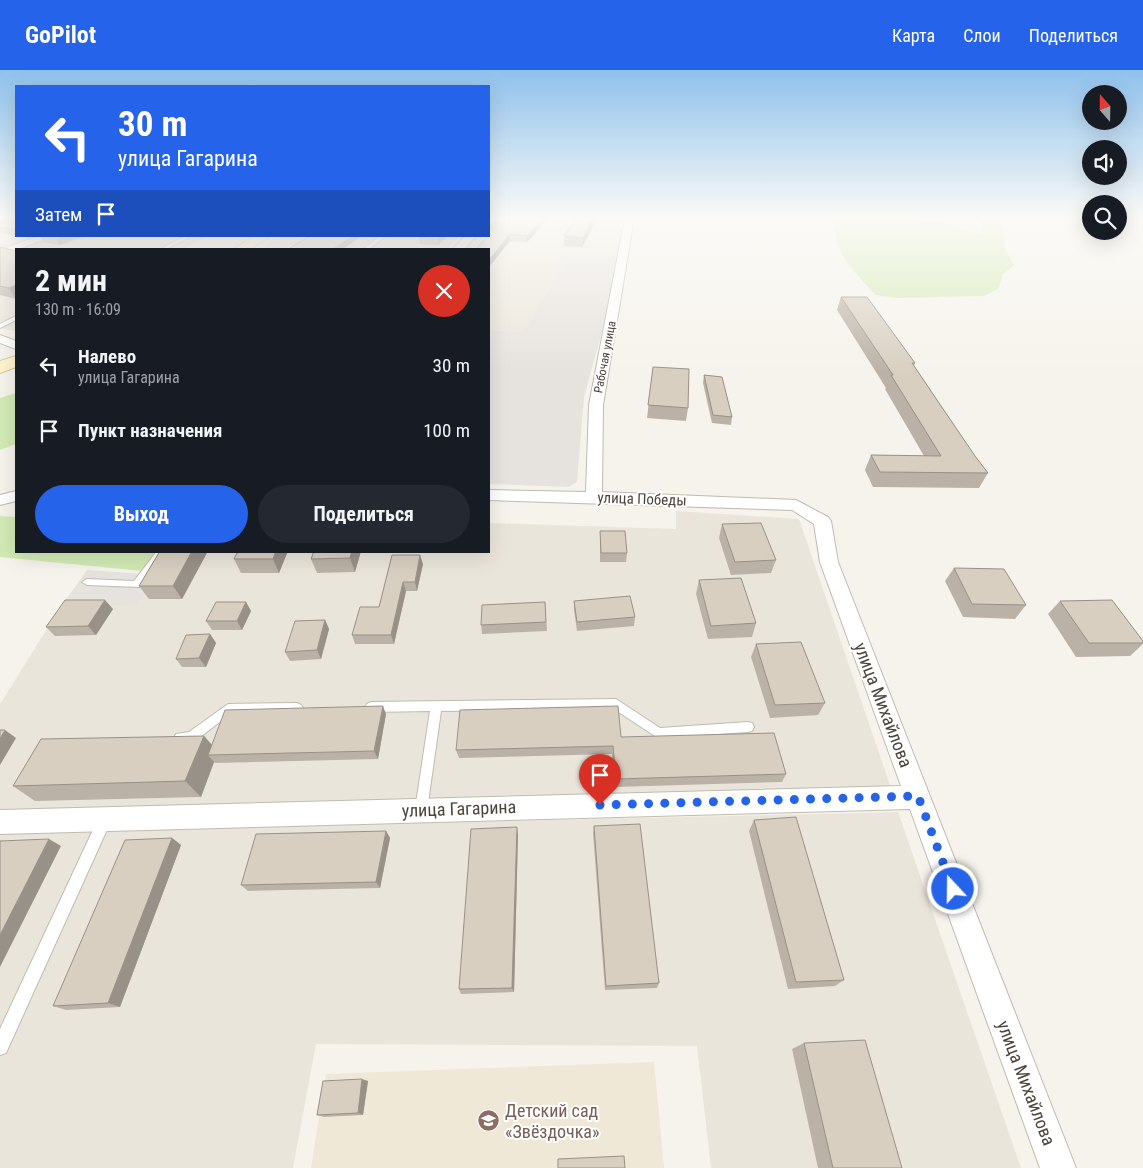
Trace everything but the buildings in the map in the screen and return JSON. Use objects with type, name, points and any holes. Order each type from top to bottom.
[{"type":"main road","points":[[0,368],[15,361]]},
{"type":"street","name":"Рабочая улица","points":[[594,497],[596,405],[621,269]]},
{"type":"street","points":[[0,340],[15,345]]},
{"type":"street","name":"улица Победы","points":[[490,495],[796,505]]},
{"type":"street","points":[[0,500],[15,496]]},
{"type":"street","name":"улица Михайлова","points":[[796,505],[822,520],[829,562],[1058,1168]]},
{"type":"street","name":"улица Гагарина","points":[[0,822],[918,796]]},
{"type":"lane","points":[[0,326],[15,318]]},
{"type":"lane","points":[[87,582],[137,585],[161,553]]},
{"type":"lane","points":[[357,708],[616,704],[658,733],[748,727]]},
{"type":"lane","points":[[422,810],[436,706]]},
{"type":"lane","points":[[172,739],[191,737],[228,710],[307,708]]},
{"type":"lane","points":[[0,1047],[105,819]]},
{"type":"shaded area","points":[[0,269],[15,269],[15,330],[0,328]]},
{"type":"shaded area","points":[[490,269],[560,269],[523,332],[490,330]]},
{"type":"shaded area","points":[[560,269],[619,269],[584,397],[577,482],[569,487],[490,484],[490,330],[523,332]]},
{"type":"shaded area","points":[[676,511],[799,519],[892,791],[0,813],[0,704],[62,605],[137,606],[171,553],[490,553],[490,523],[676,529]]},
{"type":"shaded area","points":[[87,570],[157,575],[137,606],[62,605]]},
{"type":"shaded area","points":[[898,812],[1021,1168],[711,1168],[697,1046],[316,1044],[293,1168],[0,1168],[0,833]]},
{"type":"shaded area","name":"Детский сад «Звёздочка»","points":[[654,1062],[664,1168],[311,1168],[326,1074]]},
{"type":"green space","points":[[852,269],[1009,269],[1003,274],[998,289],[984,296],[898,298],[875,295]]},
{"type":"green space","points":[[15,393],[15,444],[0,450],[0,398]]},
{"type":"green space","points":[[0,516],[15,517],[15,553],[156,553],[142,571],[0,557]]},
{"type":"place","name":"Детский сад «Звёздочка»","points":[[489,1121]]},
{"type":"route","points":[[600,805],[918,796],[953,889]]}]
